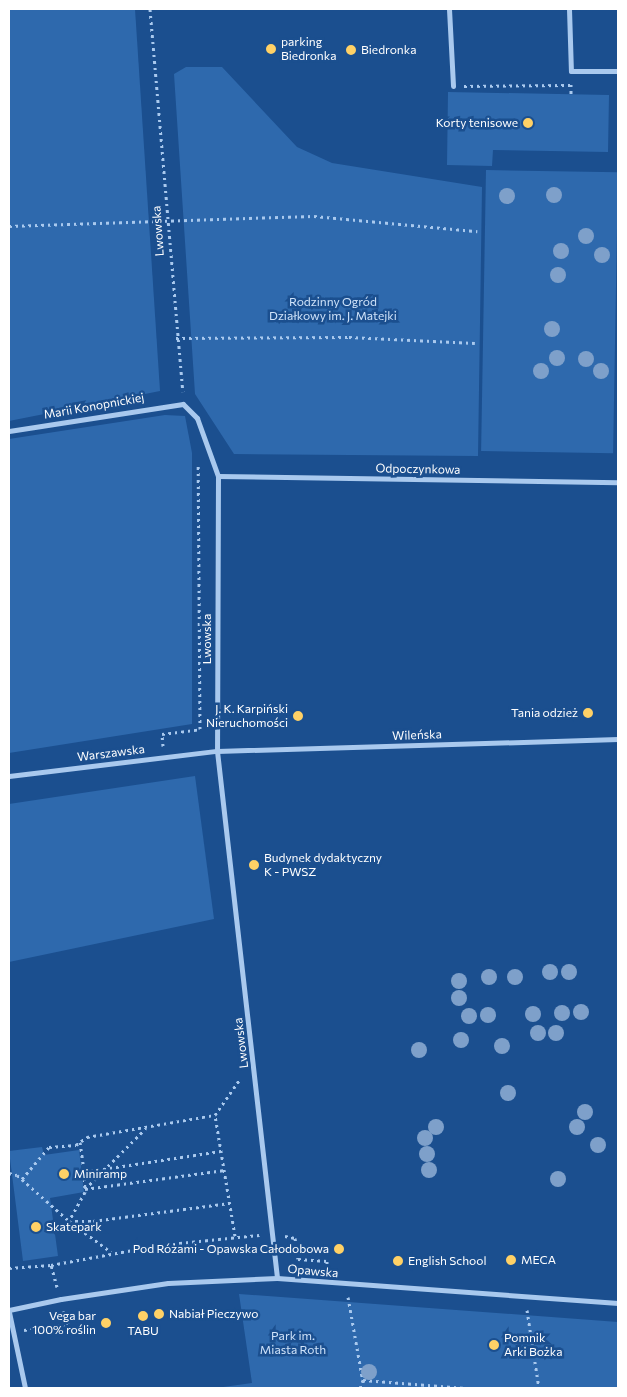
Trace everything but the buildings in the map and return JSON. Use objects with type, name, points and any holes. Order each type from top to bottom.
[{"type":"street","points":[[449,9],[453,86]]},
{"type":"street","points":[[569,9],[571,71],[618,71]]},
{"type":"street","name":"Marii Konopnickiej","points":[[9,431],[183,404]]},
{"type":"street","name":"Lwowska","points":[[183,404],[197,418],[218,476],[217,751],[254,1060],[277,1278]]},
{"type":"street","name":"Odpoczynkowa","points":[[218,476],[618,482]]},
{"type":"street","name":"Wileńska","points":[[217,751],[618,739]]},
{"type":"street","name":"Warszawska","points":[[9,776],[217,751]]},
{"type":"street","name":"Opawska","points":[[9,1311],[61,1299],[168,1283],[277,1278],[618,1303]]},
{"type":"street","points":[[9,1311],[25,1388]]},
{"type":"path","name":"Lwowska","points":[[150,9],[183,404]]},
{"type":"path","points":[[453,86],[571,85]]},
{"type":"path","points":[[9,226],[168,219],[314,216],[477,231]]},
{"type":"path","points":[[176,338],[349,337],[475,343]]},
{"type":"path","points":[[162,734],[200,729],[198,455]]},
{"type":"path","points":[[22,1179],[49,1148],[80,1142],[86,1138],[215,1115],[254,1060]]},
{"type":"path","points":[[215,1115],[236,1236]]},
{"type":"path","points":[[69,1221],[85,1189],[102,1170],[148,1127]]},
{"type":"path","points":[[80,1142],[85,1189]]},
{"type":"path","points":[[84,1172],[222,1151]]},
{"type":"path","points":[[85,1189],[226,1170]]},
{"type":"path","points":[[9,1173],[22,1179],[69,1221],[111,1253]]},
{"type":"path","points":[[69,1221],[93,1222],[230,1203]]},
{"type":"path","points":[[9,1268],[51,1264]]},
{"type":"path","points":[[342,1296],[350,1297],[364,1388]]},
{"type":"path","points":[[518,1308],[527,1309],[539,1388]]},
{"type":"path","points":[[13,1332],[68,1324],[63,1311]]},
{"type":"path","points":[[360,1388],[363,1380]]},
{"type":"path","points":[[363,1380],[466,1388]]},
{"type":"green space","points":[[9,9],[135,9],[160,391],[9,421]]},
{"type":"green space","name":"Rodzinny Ogród Działkowy im. J. Matejki","points":[[186,67],[222,67],[297,147],[332,163],[482,187],[478,456],[234,454],[195,394],[174,74]]},
{"type":"green space","name":"Korty tenisowe","points":[[448,92],[609,95],[608,152],[493,150],[492,166],[447,165]]},
{"type":"green space","points":[[486,170],[618,172],[613,453],[481,451]]},
{"type":"green space","points":[[165,415],[185,416],[192,453],[192,724],[9,753],[9,439]]},
{"type":"green space","points":[[195,776],[214,919],[9,962],[9,804]]},
{"type":"green space","name":"Skatepark","points":[[42,1147],[44,1155],[79,1150],[84,1192],[50,1198],[58,1256],[23,1261],[9,1151]]},
{"type":"green space","name":"Park im. Miasta Roth","points":[[239,1294],[618,1322],[618,1388],[216,1388],[252,1383]]},
{"type":"place","name":"parking Biedronka","points":[[271,49]]},
{"type":"place","name":"Biedronka","points":[[351,50]]},
{"type":"place","name":"Korty tenisowe","points":[[528,123]]},
{"type":"place","name":"Tania odzież","points":[[588,713]]},
{"type":"place","name":"J. K. Karpiński Nieruchomości","points":[[298,716]]},
{"type":"place","name":"Budynek dydaktyczny K - PWSZ","points":[[254,865]]},
{"type":"place","name":"Miniramp","points":[[64,1174]]},
{"type":"place","name":"Skatepark","points":[[36,1227]]},
{"type":"place","name":"Pod Różami - Opawska Całodobowa","points":[[339,1249]]},
{"type":"place","name":"MECA","points":[[511,1260]]},
{"type":"place","name":"English School","points":[[398,1261]]},
{"type":"place","name":"Nabiał Pieczywo","points":[[159,1314]]},
{"type":"place","name":"TABU","points":[[143,1316]]},
{"type":"place","name":"Vega bar 100% roślin","points":[[106,1323]]},
{"type":"place","name":"Pomnik Arki Bożka","points":[[494,1345]]}]
